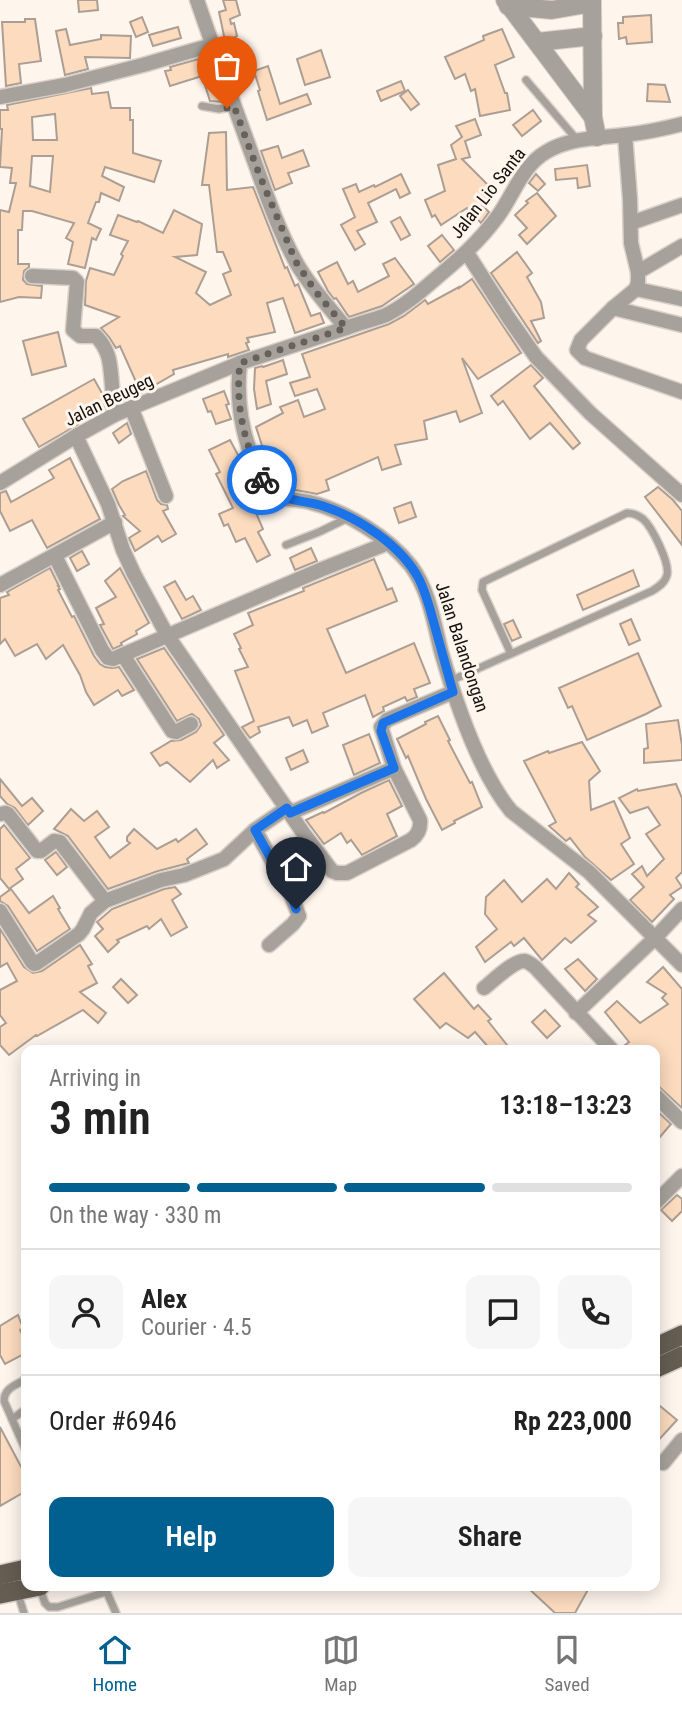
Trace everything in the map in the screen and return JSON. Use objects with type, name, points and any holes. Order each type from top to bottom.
[{"type":"main road","points":[[660,1345],[682,1335]]},
{"type":"main road","points":[[660,1365],[682,1356]]},
{"type":"main road","points":[[0,1575],[21,1570]]},
{"type":"street","points":[[197,0],[259,174],[296,262],[316,292],[346,328],[240,363]]},
{"type":"street","points":[[506,3],[552,10],[592,1],[593,117],[597,137]]},
{"type":"street","points":[[506,3],[593,117]]},
{"type":"street","points":[[537,42],[593,36]]},
{"type":"street","points":[[0,97],[65,85],[212,45]]},
{"type":"street","name":"Jalan Lio Santa","points":[[346,328],[400,307],[467,253],[499,215],[531,164],[543,154],[555,147],[578,141],[682,124]]},
{"type":"street","points":[[625,135],[631,243],[638,272],[636,289],[581,340],[578,353],[585,358],[682,392]]},
{"type":"street","points":[[631,223],[682,205]]},
{"type":"street","points":[[638,272],[682,246]]},
{"type":"street","points":[[467,253],[536,356],[590,413],[682,495]]},
{"type":"street","points":[[32,276],[73,278],[76,282],[73,330],[80,336],[96,336],[107,352],[116,400],[114,415]]},
{"type":"street","points":[[636,289],[682,299]]},
{"type":"street","points":[[613,308],[682,325]]},
{"type":"street","name":"Jalan Beugeg","points":[[0,483],[114,415],[240,363]]},
{"type":"street","name":"Jalan Balandongan","points":[[240,363],[240,418],[251,453],[266,486],[274,494],[286,499],[316,504],[348,517],[400,553],[421,582],[451,687],[481,760],[503,802],[589,872],[682,965]]},
{"type":"street","points":[[131,407],[166,496]]},
{"type":"street","points":[[76,436],[100,485],[123,550],[167,635],[326,865],[337,873],[347,873],[411,840],[419,832],[420,820],[394,768],[381,731],[383,723],[451,687]]},
{"type":"street","points":[[0,585],[115,522]]},
{"type":"street","points":[[55,556],[104,654],[113,659],[388,543]]},
{"type":"street","points":[[123,655],[172,732],[191,724]]},
{"type":"street","points":[[0,911],[34,964],[79,934],[91,913],[105,901],[214,864],[255,830],[289,810],[394,768]]},
{"type":"street","points":[[0,814],[9,814],[39,852],[54,841],[60,842],[105,901]]},
{"type":"street","points":[[255,830],[291,895],[299,916],[269,944]]},
{"type":"street","points":[[576,1013],[682,909]]},
{"type":"street","points":[[484,988],[516,963],[528,962],[607,1045]]},
{"type":"street","points":[[660,1100],[682,1122]]},
{"type":"street","points":[[660,1198],[682,1176]]},
{"type":"street","points":[[663,1463],[682,1440]]},
{"type":"lane","points":[[526,80],[578,141]]},
{"type":"lane","points":[[202,106],[219,109],[234,106]]},
{"type":"lane","points":[[451,687],[511,654],[660,586],[668,574],[666,560],[646,521],[635,514],[627,513],[483,582],[482,590],[511,654]]},
{"type":"lane","points":[[286,545],[348,517]]},
{"type":"lane","points":[[21,1382],[6,1391],[4,1396],[4,1402],[21,1440]]},
{"type":"lane","points":[[12,1419],[21,1413]]},
{"type":"lane","points":[[41,1591],[49,1607],[58,1607],[100,1591]]},
{"type":"lane","points":[[106,1591],[116,1613]]},
{"type":"lane","points":[[8,1592],[24,1613]]},
{"type":"building","points":[[78,0],[97,0],[98,10],[79,12]]},
{"type":"building","points":[[223,0],[236,0],[240,15],[230,19],[231,24],[234,23],[241,56],[229,60],[219,12],[226,10]]},
{"type":"building","points":[[651,15],[652,42],[627,44],[626,37],[619,39],[618,23],[623,23],[623,17]]},
{"type":"building","points":[[142,17],[148,32],[136,37],[130,22]]},
{"type":"building","points":[[25,19],[35,19],[41,61],[19,64],[21,83],[6,86],[2,22],[25,22]]},
{"type":"building","points":[[178,27],[181,38],[153,46],[149,35]]},
{"type":"building","points":[[66,29],[70,45],[101,39],[101,35],[131,36],[130,58],[85,57],[88,69],[65,75],[56,31]]},
{"type":"building","points":[[502,29],[514,57],[495,65],[507,93],[510,110],[480,116],[475,89],[471,91],[465,74],[455,79],[445,57]]},
{"type":"building","points":[[321,50],[330,77],[305,85],[297,59]]},
{"type":"building","points":[[206,57],[223,102],[210,101],[202,76],[170,86],[165,71],[171,70],[170,67]]},
{"type":"building","points":[[268,66],[280,104],[307,94],[311,104],[267,120],[254,71]]},
{"type":"building","points":[[401,81],[405,91],[381,101],[377,91]]},
{"type":"building","points":[[648,84],[665,85],[670,102],[647,101]]},
{"type":"building","points":[[91,88],[92,94],[108,92],[111,108],[130,108],[130,120],[133,120],[133,153],[161,161],[154,182],[105,167],[102,176],[124,187],[119,201],[101,193],[99,202],[96,202],[88,223],[101,229],[96,240],[92,238],[85,268],[68,264],[73,242],[66,238],[74,223],[23,211],[22,230],[18,230],[18,264],[29,264],[24,271],[23,280],[27,284],[42,286],[41,298],[19,297],[0,302],[0,210],[9,212],[16,183],[10,183],[12,168],[0,167],[0,110],[8,110],[7,105]],"holes":[[[55,114],[57,140],[33,140],[32,117]],[[32,156],[53,156],[50,192],[30,186]]]},
{"type":"building","points":[[408,90],[419,104],[411,110],[400,96]]},
{"type":"building","points":[[533,110],[541,121],[522,136],[513,125]]},
{"type":"building","points":[[475,119],[481,135],[465,141],[470,157],[462,159],[495,192],[482,205],[489,212],[481,223],[467,208],[441,225],[435,215],[432,217],[425,200],[445,191],[438,165],[456,159],[451,145],[462,137],[456,126]]},
{"type":"building","points":[[226,132],[227,190],[253,187],[285,268],[287,267],[295,286],[298,284],[311,316],[320,313],[324,323],[295,333],[283,298],[267,303],[275,332],[247,338],[249,350],[173,370],[174,374],[141,393],[120,346],[116,348],[101,328],[119,317],[85,305],[86,281],[90,268],[114,275],[128,241],[110,235],[118,215],[163,233],[174,210],[202,224],[197,255],[175,257],[206,272],[196,293],[210,305],[231,295],[223,274],[231,271],[223,252],[217,252],[209,185],[202,185],[209,133]]},
{"type":"building","points":[[278,146],[282,158],[303,150],[309,166],[288,173],[292,183],[275,190],[261,151]]},
{"type":"building","points":[[587,165],[590,186],[578,188],[577,178],[556,180],[555,169]]},
{"type":"building","points":[[401,174],[410,193],[400,198],[396,189],[368,203],[377,222],[357,231],[365,244],[355,250],[341,225],[355,217],[343,189],[356,184],[359,192]]},
{"type":"building","points":[[536,174],[545,184],[538,191],[529,183]]},
{"type":"building","points":[[537,193],[556,216],[527,244],[519,235],[527,228],[515,215],[528,203],[526,201]]},
{"type":"building","points":[[400,217],[410,235],[401,240],[391,222]]},
{"type":"building","points":[[442,235],[454,250],[440,262],[428,246]]},
{"type":"building","points":[[517,252],[532,273],[527,277],[541,302],[544,318],[531,321],[541,341],[538,343],[491,273]]},
{"type":"building","points":[[395,258],[414,284],[382,306],[349,317],[328,291],[318,272],[337,262],[348,284],[353,281],[358,292],[389,276],[383,264]]},
{"type":"building","points":[[472,279],[521,353],[478,379],[462,358],[482,413],[460,422],[456,411],[424,421],[427,439],[395,445],[401,464],[382,470],[378,457],[326,480],[329,490],[317,494],[282,487],[279,478],[274,481],[264,462],[267,461],[256,427],[283,413],[280,407],[298,400],[304,417],[325,409],[317,389],[295,396],[290,383],[310,377],[302,354],[389,324],[425,300],[428,304]]},
{"type":"building","points":[[58,332],[66,366],[32,375],[23,341]]},
{"type":"building","points":[[283,360],[287,374],[266,381],[271,404],[257,409],[255,368]]},
{"type":"building","points":[[531,365],[543,378],[534,386],[580,443],[573,449],[550,423],[530,439],[503,401],[498,405],[491,396]]},
{"type":"building","points":[[94,379],[103,395],[105,409],[39,447],[23,419]]},
{"type":"building","points":[[224,391],[231,419],[216,424],[203,399]]},
{"type":"building","points":[[127,423],[131,434],[119,443],[113,433]]},
{"type":"building","points":[[230,440],[256,489],[253,491],[255,496],[252,497],[263,529],[258,532],[270,555],[257,562],[245,538],[236,542],[228,524],[224,526],[219,514],[233,508],[216,474],[220,472],[209,450]]},
{"type":"building","points":[[70,458],[100,519],[47,548],[32,520],[10,531],[0,511],[0,493],[6,491],[11,502],[54,478],[49,470]]},
{"type":"building","points":[[146,471],[157,500],[167,505],[168,509],[163,511],[176,534],[162,542],[158,536],[135,551],[129,538],[140,531],[123,516],[125,515],[112,489]]},
{"type":"building","points":[[658,487],[682,511],[682,545],[645,497]]},
{"type":"building","points":[[411,502],[416,517],[399,523],[394,508]]},
{"type":"building","points":[[311,548],[317,561],[295,570],[290,558]]},
{"type":"building","points":[[82,551],[89,564],[77,571],[70,558]]},
{"type":"building","points":[[374,559],[387,590],[392,588],[397,601],[327,629],[346,673],[414,643],[430,683],[414,689],[417,697],[407,701],[405,697],[383,707],[384,711],[373,717],[365,695],[323,713],[328,726],[312,733],[307,720],[293,726],[289,717],[258,727],[260,732],[250,738],[242,727],[254,721],[235,671],[248,667],[234,634],[253,625],[248,613]]},
{"type":"building","points":[[50,568],[59,586],[58,590],[94,656],[105,667],[119,667],[134,690],[122,696],[118,690],[94,705],[63,645],[46,659],[37,644],[15,656],[5,639],[0,644],[0,598]]},
{"type":"building","points":[[120,568],[149,623],[113,649],[100,625],[104,624],[96,608],[116,597],[105,581]]},
{"type":"building","points":[[633,570],[639,586],[583,610],[577,595]]},
{"type":"building","points":[[175,581],[186,600],[193,596],[201,610],[182,619],[164,587]]},
{"type":"building","points":[[631,619],[640,640],[629,645],[620,624]]},
{"type":"building","points":[[513,620],[521,637],[512,641],[504,624]]},
{"type":"building","points":[[164,648],[224,735],[214,743],[229,760],[217,768],[213,760],[190,782],[167,762],[160,766],[151,753],[171,741],[181,740],[196,732],[201,725],[199,719],[192,714],[177,721],[137,659]]},
{"type":"building","points":[[638,653],[661,706],[587,740],[572,706],[568,708],[559,688]]},
{"type":"building","points":[[438,716],[482,807],[442,830],[408,756],[406,758],[397,739]]},
{"type":"building","points":[[678,720],[682,760],[644,763],[644,749],[648,748],[646,724]]},
{"type":"building","points":[[369,734],[380,763],[354,775],[343,745]]},
{"type":"building","points":[[582,742],[600,771],[589,781],[591,810],[614,801],[630,838],[621,844],[634,864],[611,880],[585,857],[570,838],[566,841],[549,826],[556,822],[524,761]]},
{"type":"building","points":[[303,750],[308,762],[291,770],[286,758]]},
{"type":"building","points":[[0,779],[22,806],[32,798],[43,811],[28,825],[15,808],[0,796]]},
{"type":"building","points":[[389,780],[402,806],[387,814],[397,836],[362,855],[351,840],[347,843],[341,833],[324,844],[306,820],[324,813]]},
{"type":"building","points":[[676,784],[682,798],[682,872],[676,878],[682,887],[670,895],[674,899],[652,922],[630,900],[644,887],[632,874],[642,866],[647,876],[664,859],[646,834],[660,825],[648,807],[630,813],[619,798],[637,789],[638,791]]},
{"type":"building","points":[[71,809],[84,821],[97,811],[109,827],[95,837],[110,858],[130,843],[127,837],[134,829],[157,849],[176,839],[178,842],[196,829],[207,844],[187,859],[189,863],[108,889],[68,836],[54,829]]},
{"type":"building","points":[[4,825],[30,858],[16,869],[23,879],[9,889],[0,878],[0,829]]},
{"type":"building","points":[[56,852],[67,867],[57,875],[45,860]]},
{"type":"building","points":[[569,873],[579,884],[576,887],[598,907],[588,915],[596,921],[571,943],[565,938],[542,960],[524,938],[514,946],[511,942],[485,962],[476,947],[497,929],[485,914],[486,897],[504,880],[522,902],[547,879],[556,889]]},
{"type":"building","points":[[175,887],[181,894],[172,900],[187,927],[171,936],[161,919],[149,929],[147,926],[117,940],[119,942],[108,952],[95,936],[103,929],[97,922],[112,909]]},
{"type":"building","points":[[11,889],[29,913],[53,896],[70,929],[37,951],[8,906],[0,901],[0,897]]},
{"type":"building","points":[[0,929],[24,967],[33,973],[42,971],[80,945],[92,964],[88,966],[97,983],[80,992],[106,1013],[98,1023],[83,1010],[36,1035],[9,1055],[0,1045],[0,1027],[6,1023],[0,1015],[0,990],[17,981],[7,963],[0,967]]},
{"type":"building","points":[[578,959],[597,979],[585,991],[565,969]]},
{"type":"building","points":[[663,967],[682,989],[682,1108],[660,1088],[660,1045],[625,1045],[629,1042],[605,1012],[617,1001],[640,1023],[668,1004],[662,998],[666,994],[647,982]]},
{"type":"building","points":[[444,973],[474,1009],[478,1005],[491,1019],[488,1021],[507,1045],[487,1045],[475,1032],[468,1038],[446,1023],[440,1028],[414,999]]},
{"type":"building","points":[[121,979],[137,995],[128,1003],[113,987]]},
{"type":"building","points":[[545,1010],[560,1026],[547,1038],[532,1022]]},
{"type":"building","points":[[660,1114],[671,1124],[660,1137]]},
{"type":"building","points":[[677,1195],[682,1199],[682,1211],[672,1221],[661,1210]]},
{"type":"building","points":[[18,1315],[21,1323],[21,1356],[5,1364],[0,1355],[0,1326]]},
{"type":"building","points":[[660,1406],[677,1420],[660,1438]]},
{"type":"building","points":[[0,1427],[21,1467],[21,1494],[0,1506]]},
{"type":"building","points":[[531,1591],[587,1591],[575,1613],[555,1613]]},
{"type":"way so far","points":[[227,108],[234,106],[296,262],[328,308],[346,328],[240,363],[240,418],[262,480]]},
{"type":"route","points":[[262,480],[274,494],[286,499],[307,501],[348,517],[400,553],[421,582],[453,692],[383,723],[381,731],[394,768],[290,813],[287,808],[255,830],[296,909]]}]
